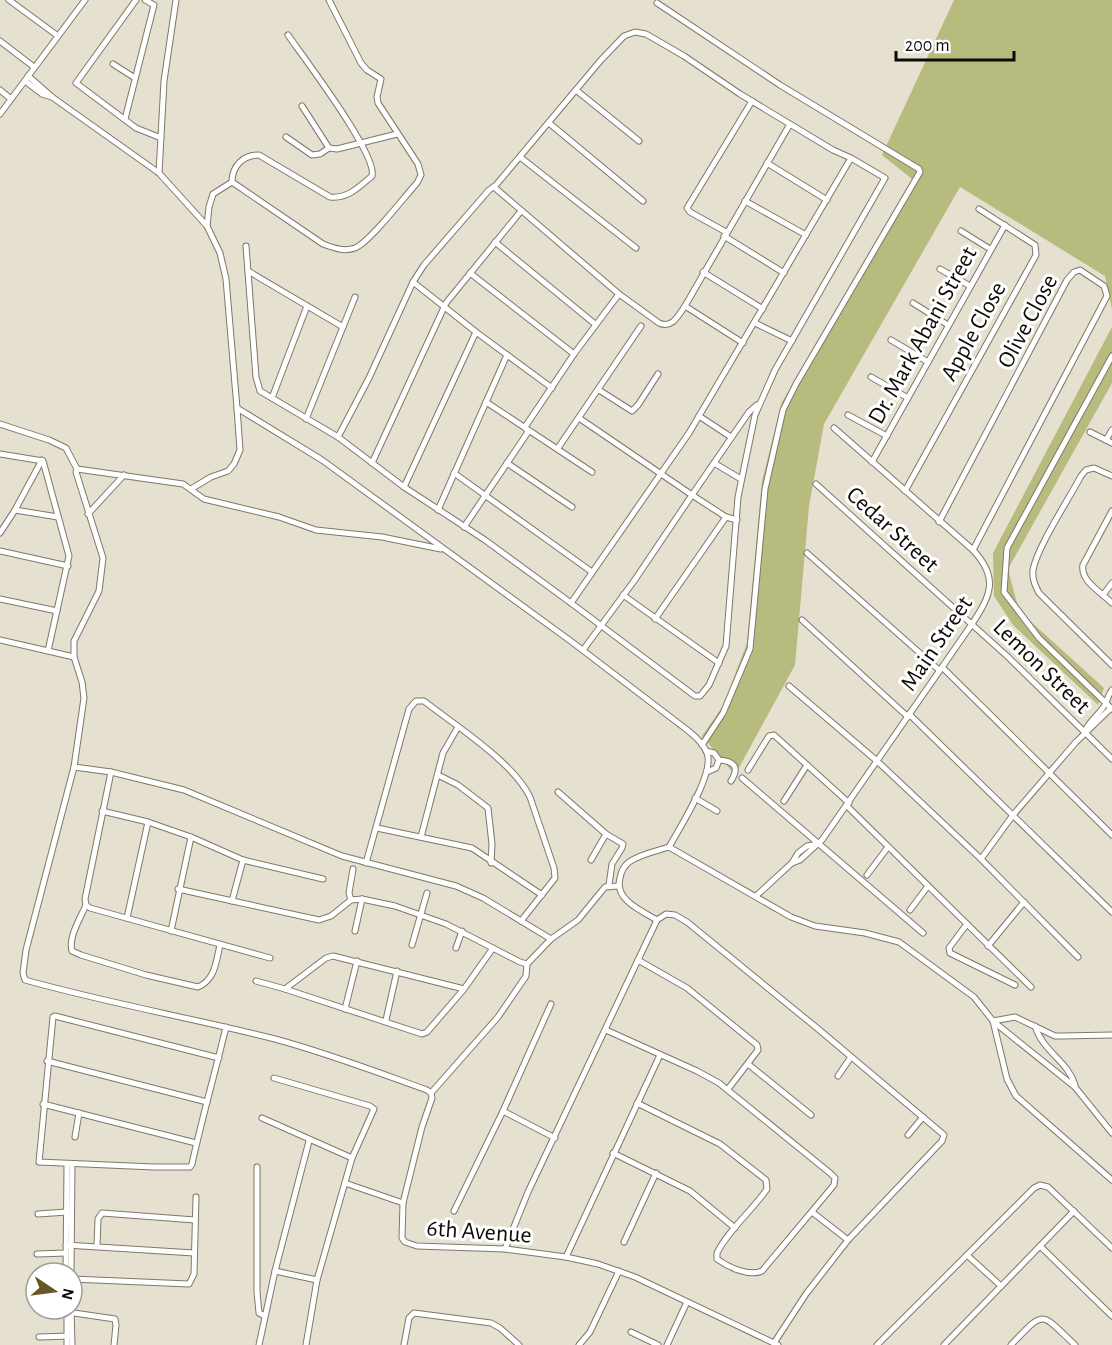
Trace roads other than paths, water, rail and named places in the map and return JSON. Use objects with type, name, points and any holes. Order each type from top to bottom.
[{"type":"street","points":[[9,0],[58,36]]},
{"type":"street","points":[[0,114],[83,2],[76,0]]},
{"type":"street","points":[[136,0],[76,83],[136,128],[160,138]]},
{"type":"street","points":[[125,119],[154,5],[145,0]]},
{"type":"street","points":[[159,173],[164,81],[176,0]]},
{"type":"street","points":[[232,182],[324,244],[337,249],[357,248],[363,244],[417,183],[421,175],[418,164],[378,103],[381,79],[361,63],[329,0]]},
{"type":"street","points":[[657,3],[780,85],[920,169],[783,410],[765,489],[750,649],[720,718],[702,745]]},
{"type":"street","points":[[246,246],[257,386],[260,391],[338,437],[404,487],[571,603],[694,696],[700,696],[704,693],[726,646],[741,479],[755,415],[775,370],[885,178],[833,150],[684,56],[641,32],[624,36],[412,282],[369,378],[338,437]]},
{"type":"street","points":[[232,182],[232,173],[244,158],[251,155],[259,156],[324,195],[337,198],[351,194],[372,176],[373,171],[352,127],[288,35]]},
{"type":"street","points":[[0,41],[34,67]]},
{"type":"street","points":[[113,64],[135,78]]},
{"type":"street","points":[[27,79],[159,173],[207,226],[220,253],[226,279],[240,450],[234,465],[228,471],[211,477],[191,489]]},
{"type":"street","points":[[0,90],[11,99]]},
{"type":"street","points":[[576,90],[639,141]]},
{"type":"street","points":[[752,101],[687,208],[784,273]]},
{"type":"street","points":[[302,106],[329,148]]},
{"type":"street","points":[[549,123],[643,201]]},
{"type":"street","points":[[494,187],[619,294],[664,325],[675,321],[685,306],[790,124]]},
{"type":"street","points":[[286,137],[312,155],[320,154],[329,148],[337,149],[397,134]]},
{"type":"street","points":[[520,157],[636,248]]},
{"type":"street","points":[[571,603],[699,416],[851,158]]},
{"type":"street","points":[[767,163],[827,200]]},
{"type":"street","points":[[207,226],[213,194],[232,182]]},
{"type":"street","points":[[745,201],[806,235]]},
{"type":"street","name":"Apple Close","points":[[905,491],[1036,255],[1035,245],[979,209]]},
{"type":"street","points":[[372,463],[444,307],[521,211]]},
{"type":"street","name":"Dr. Mark Abani Street","points":[[872,462],[1005,225]]},
{"type":"street","points":[[961,231],[990,249]]},
{"type":"street","points":[[495,242],[596,324]]},
{"type":"street","points":[[940,269],[970,286]]},
{"type":"street","name":"Olive Close","points":[[939,522],[1067,280],[1074,272],[1080,270],[1104,286],[1107,296],[973,550]]},
{"type":"street","points":[[248,271],[343,327]]},
{"type":"street","points":[[703,272],[763,309]]},
{"type":"street","points":[[470,273],[574,354]]},
{"type":"street","points":[[412,282],[552,388]]},
{"type":"street","points":[[525,427],[574,354],[619,294]]},
{"type":"street","points":[[306,419],[354,297]]},
{"type":"street","points":[[913,303],[948,325]]},
{"type":"street","points":[[272,398],[307,306]]},
{"type":"street","points":[[685,306],[744,343]]},
{"type":"street","points":[[755,323],[792,341]]},
{"type":"street","points":[[558,448],[642,326]]},
{"type":"street","points":[[404,487],[476,332]]},
{"type":"street","points":[[891,340],[928,362]]},
{"type":"street","points":[[438,510],[507,356]]},
{"type":"street","points":[[1110,707],[1039,638],[1004,592],[1007,548],[1112,357]]},
{"type":"street","points":[[598,390],[632,411],[658,374]]},
{"type":"street","points":[[871,377],[908,398]]},
{"type":"street","points":[[486,402],[592,472]]},
{"type":"street","points":[[583,650],[731,437],[749,412],[759,404]]},
{"type":"street","points":[[237,408],[322,460],[583,650],[682,726],[702,745],[709,760],[707,772],[669,847],[629,862],[622,870],[618,886],[629,902],[657,920]]},
{"type":"street","points":[[848,415],[887,436]]},
{"type":"street","points":[[699,416],[731,437]]},
{"type":"street","points":[[579,418],[726,517],[737,520]]},
{"type":"street","points":[[0,424],[66,448],[77,469],[88,514],[103,558],[99,591],[75,638],[74,657],[82,682],[84,698],[74,767],[26,950],[23,973],[25,980],[83,996],[226,1027],[329,1055],[431,1093]]},
{"type":"street","points":[[464,527],[528,432],[525,427]]},
{"type":"street","name":"Main Street","points":[[756,896],[792,863],[798,853],[807,846],[819,844],[972,624],[986,603],[989,590],[985,563],[973,550],[834,428]]},
{"type":"street","points":[[1090,432],[1109,442],[1112,430]]},
{"type":"street","points":[[0,454],[42,460]]},
{"type":"street","points":[[0,533],[42,460]]},
{"type":"street","points":[[42,460],[69,556],[48,651]]},
{"type":"street","points":[[507,463],[572,507]]},
{"type":"street","points":[[714,463],[741,479]]},
{"type":"street","points":[[1112,476],[1094,468],[1086,470],[1081,476],[1046,539],[1034,568],[1033,578],[1039,593],[1112,665]]},
{"type":"street","points":[[77,469],[183,484],[199,497],[209,501],[279,517],[316,530],[382,537],[444,550]]},
{"type":"street","points":[[454,473],[592,572]]},
{"type":"street","points":[[88,514],[124,475]]},
{"type":"street","name":"Cedar Street","points":[[816,484],[972,624]]},
{"type":"street","points":[[15,510],[58,517]]},
{"type":"street","points":[[1112,511],[1082,571],[1085,578],[1112,603]]},
{"type":"street","points":[[655,619],[726,517]]},
{"type":"street","points":[[0,551],[68,566]]},
{"type":"street","points":[[807,553],[940,669],[1112,835]]},
{"type":"street","points":[[1103,594],[1112,583]]},
{"type":"street","points":[[623,595],[719,663]]},
{"type":"street","points":[[0,599],[57,611]]},
{"type":"street","points":[[802,620],[908,716],[1112,912]]},
{"type":"street","name":"Lemon Street","points":[[972,624],[1112,759]]},
{"type":"street","points":[[0,640],[74,657]]},
{"type":"street","points":[[789,686],[878,761],[981,859],[1078,957]]},
{"type":"street","points":[[981,859],[1013,815],[1085,732],[1088,725],[1110,707],[1112,690]]},
{"type":"street","points":[[366,863],[412,704],[420,700],[424,701],[511,769],[525,786],[555,873],[552,883],[520,921]]},
{"type":"street","points":[[420,837],[444,753],[458,727]]},
{"type":"street","points":[[748,770],[771,734],[807,765],[1031,987]]},
{"type":"street","points":[[706,751],[714,753],[719,760],[729,761],[734,765],[735,775],[731,781]]},
{"type":"street","points":[[707,772],[716,768],[719,760]]},
{"type":"street","points":[[784,801],[807,765]]},
{"type":"street","points":[[74,767],[111,772],[184,790],[330,851],[366,863],[456,886],[483,898],[551,939]]},
{"type":"street","points":[[111,772],[85,899],[86,905],[72,939],[70,946],[72,951],[81,956],[146,975],[198,987],[204,984],[213,973],[220,945]]},
{"type":"street","points":[[438,775],[458,785],[488,808],[492,844],[491,863]]},
{"type":"street","points":[[742,778],[923,933]]},
{"type":"street","points":[[178,889],[319,920],[331,916],[351,900],[362,899],[421,915],[527,964],[551,939],[578,920],[609,885],[612,864],[623,846],[622,841],[606,834],[558,792]]},
{"type":"street","points":[[695,798],[717,811]]},
{"type":"street","points":[[102,811],[148,822],[191,837],[243,860],[323,879]]},
{"type":"street","points":[[127,918],[148,822]]},
{"type":"street","points":[[377,828],[467,846],[542,895]]},
{"type":"street","points":[[591,860],[606,834]]},
{"type":"street","points":[[171,931],[178,889],[191,837]]},
{"type":"street","points":[[669,847],[804,923],[865,933],[899,942],[974,997],[993,1021],[1076,1087],[1112,1133]]},
{"type":"street","points":[[867,875],[888,847]]},
{"type":"street","points":[[232,901],[243,860]]},
{"type":"street","points":[[351,900],[349,893],[353,869]]},
{"type":"street","points":[[609,885],[618,886]]},
{"type":"street","points":[[910,910],[928,886]]},
{"type":"street","points":[[412,945],[427,892]]},
{"type":"street","points":[[355,931],[362,899]]},
{"type":"street","points":[[988,946],[1024,902]]},
{"type":"street","points":[[86,905],[270,958]]},
{"type":"street","points":[[505,1249],[528,1192],[657,920],[662,915],[670,914],[687,922],[923,1117],[942,1133],[944,1138],[848,1240],[806,1294],[776,1344]]},
{"type":"street","points":[[967,924],[949,948],[950,953],[1015,984]]},
{"type":"street","points":[[456,948],[462,932]]},
{"type":"street","points":[[256,981],[386,1020],[417,1033],[427,1032],[464,989],[493,948]]},
{"type":"street","points":[[285,989],[330,956],[464,989]]},
{"type":"street","points":[[638,960],[687,988],[757,1045],[758,1050],[728,1089]]},
{"type":"street","points":[[345,1009],[357,961]]},
{"type":"street","name":"6th Avenue","points":[[527,964],[526,976],[498,1017],[431,1093],[432,1098],[422,1127],[403,1203],[402,1238],[407,1244],[417,1246],[505,1249],[566,1257],[619,1271],[776,1344]]},
{"type":"street","points":[[386,1020],[397,971]]},
{"type":"street","points":[[454,1211],[503,1111],[551,1004]]},
{"type":"street","points":[[219,1058],[55,1016],[51,1020],[38,1160],[42,1163],[188,1168],[192,1164],[196,1143],[219,1058],[226,1027]]},
{"type":"street","points":[[993,1021],[1015,1017],[1055,1036],[1112,1035]]},
{"type":"street","points":[[993,1021],[1007,1079],[1016,1096],[1112,1180]]},
{"type":"street","points":[[1035,1026],[1038,1037],[1059,1059],[1076,1087]]},
{"type":"street","points":[[606,1030],[697,1071],[728,1089],[833,1175],[834,1185],[765,1268],[752,1274],[735,1268],[717,1258],[718,1250],[767,1189],[766,1180],[720,1144],[637,1103]]},
{"type":"street","points":[[566,1257],[660,1055]]},
{"type":"street","points":[[838,1076],[851,1057]]},
{"type":"street","points":[[47,1061],[207,1102]]},
{"type":"street","points":[[748,1064],[811,1115]]},
{"type":"street","points":[[274,1078],[374,1109],[352,1158],[318,1280],[306,1345]]},
{"type":"street","points":[[43,1104],[196,1143]]},
{"type":"street","points":[[503,1111],[555,1138]]},
{"type":"street","points":[[75,1137],[79,1113]]},
{"type":"street","points":[[908,1135],[923,1117]]},
{"type":"street","points":[[262,1118],[309,1141],[352,1158]]},
{"type":"street","points":[[259,1345],[275,1271],[309,1141]]},
{"type":"street","points":[[613,1153],[690,1191],[735,1228]]},
{"type":"street","points":[[67,1261],[66,1212],[70,1164]]},
{"type":"street","points":[[68,1261],[70,1164]]},
{"type":"street","points":[[257,1167],[256,1292],[258,1309],[265,1316]]},
{"type":"street","points":[[624,1242],[656,1173]]},
{"type":"street","points":[[345,1183],[403,1203]]},
{"type":"street","points":[[878,1345],[1034,1188],[1040,1185],[1048,1187],[1112,1248]]},
{"type":"street","points":[[84,1280],[189,1284],[194,1274],[196,1197]]},
{"type":"street","points":[[944,1345],[1074,1211]]},
{"type":"street","points":[[38,1214],[66,1212]]},
{"type":"street","points":[[812,1212],[848,1240]]},
{"type":"street","points":[[97,1246],[98,1219],[102,1213],[195,1220]]},
{"type":"street","points":[[68,1246],[194,1253]]},
{"type":"street","points":[[1040,1246],[1112,1316]]},
{"type":"street","points":[[37,1254],[66,1253]]},
{"type":"street","points":[[967,1255],[1001,1286]]},
{"type":"street","points":[[275,1271],[318,1280]]},
{"type":"street","points":[[579,1345],[590,1332],[619,1271]]},
{"type":"street","points":[[667,1345],[687,1302]]},
{"type":"street","points":[[404,1345],[409,1318],[414,1313],[490,1323],[500,1328],[519,1345]]},
{"type":"street","points":[[84,1314],[115,1320],[114,1345]]},
{"type":"street","points":[[1011,1345],[1035,1320],[1041,1318],[1050,1321],[1076,1345]]},
{"type":"street","points":[[69,1321],[72,1345]]},
{"type":"street","points":[[631,1332],[658,1345]]},
{"type":"street","points":[[39,1337],[70,1336]]},
{"type":"street","points":[[67,1345],[70,1336]]}]
